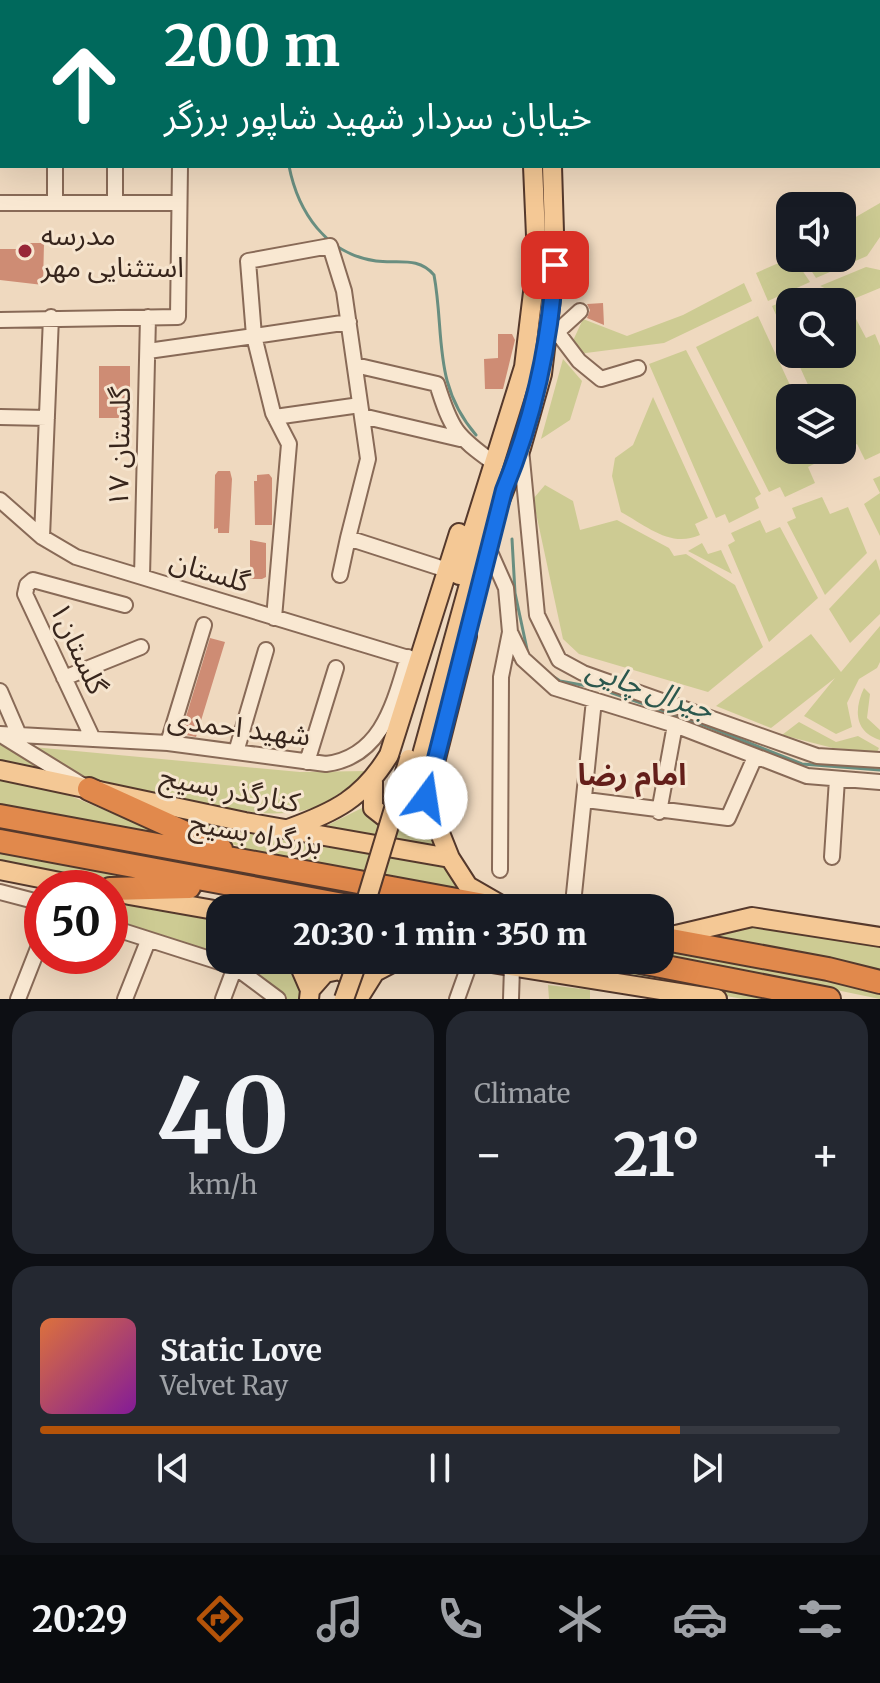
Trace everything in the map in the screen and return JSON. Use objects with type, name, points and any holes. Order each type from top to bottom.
[{"type":"highway","points":[[89,789],[248,862]]},
{"type":"highway","name":"بزرگراه بسیج","points":[[0,816],[425,894]]},
{"type":"highway","name":"بزرگراه بسیج","points":[[0,841],[281,894]]},
{"type":"highway","points":[[128,889],[235,886]]},
{"type":"highway","points":[[674,940],[828,969],[880,982]]},
{"type":"highway","points":[[674,969],[829,999]]},
{"type":"main road","points":[[373,782],[373,808],[387,819],[412,816],[426,798],[494,463],[524,367],[531,321],[537,229],[533,168]]},
{"type":"main road","points":[[379,894],[414,761],[477,555],[521,448],[553,332],[552,168]]},
{"type":"main road","points":[[287,829],[334,810],[373,782],[389,755],[414,659],[467,506],[494,463]]},
{"type":"main road","points":[[367,894],[414,761]]},
{"type":"main road","name":"کنارگذر بسیج","points":[[0,770],[287,829],[450,858]]},
{"type":"main road","points":[[426,798],[450,858],[468,886],[481,894]]},
{"type":"main road","points":[[0,871],[24,876]]},
{"type":"main road","points":[[128,893],[206,908]]},
{"type":"main road","points":[[674,935],[752,917],[880,937]]},
{"type":"main road","points":[[310,995],[325,973],[339,970],[351,977],[353,999]]},
{"type":"main road","points":[[302,974],[310,995]]},
{"type":"main road","points":[[334,999],[342,974]]},
{"type":"main road","points":[[353,999],[356,974]]},
{"type":"main road","points":[[353,999],[373,974]]},
{"type":"main road","points":[[554,974],[717,999]]},
{"type":"street","points":[[55,168],[55,203]]},
{"type":"street","points":[[115,168],[115,203]]},
{"type":"street","points":[[0,320],[178,317],[180,168]]},
{"type":"street","points":[[0,203],[179,203]]},
{"type":"street","points":[[274,618],[289,444],[275,417],[254,336],[248,261],[324,246],[334,251],[349,322],[368,459],[340,575]]},
{"type":"street","points":[[580,311],[553,332],[579,361],[601,379],[638,368]]},
{"type":"street","points":[[42,537],[51,317]]},
{"type":"street","name":"گلستان ۱۷","points":[[142,577],[148,317]]},
{"type":"street","points":[[148,351],[349,322]]},
{"type":"street","points":[[355,365],[437,384],[447,416],[460,439]]},
{"type":"street","points":[[275,417],[361,411],[460,439],[494,463]]},
{"type":"street","points":[[0,417],[47,418]]},
{"type":"street","points":[[521,448],[537,615],[559,660],[583,673],[817,756],[880,760]]},
{"type":"street","name":"گلستان","points":[[0,500],[42,537],[76,557],[414,659]]},
{"type":"street","points":[[348,538],[447,570]]},
{"type":"street","points":[[477,555],[506,588],[510,632],[501,677],[500,870]]},
{"type":"street","name":"گلستان۱","points":[[93,739],[25,594],[27,585],[33,580],[125,605]]},
{"type":"street","points":[[168,743],[204,625]]},
{"type":"street","points":[[510,632],[523,659],[555,688],[675,725],[807,776],[880,782]]},
{"type":"street","points":[[64,678],[141,647]]},
{"type":"street","points":[[236,752],[266,650]]},
{"type":"street","name":"شهید احمدی","points":[[0,734],[168,743],[307,762],[341,762],[367,748],[393,709],[414,659]]},
{"type":"street","points":[[307,762],[336,668]]},
{"type":"street","points":[[0,691],[19,735]]},
{"type":"street","points":[[574,894],[594,700]]},
{"type":"street","points":[[659,812],[675,725]]},
{"type":"street","points":[[0,734],[89,789]]},
{"type":"street","points":[[586,800],[659,812],[728,818],[755,757]]},
{"type":"street","points":[[832,857],[837,779]]},
{"type":"street","points":[[0,892],[24,898]]},
{"type":"street","points":[[128,934],[206,958]]},
{"type":"street","points":[[125,999],[148,941]]},
{"type":"street","points":[[18,999],[28,974]]},
{"type":"street","points":[[223,999],[232,974]]},
{"type":"street","points":[[244,974],[278,999]]},
{"type":"street","points":[[457,999],[467,974]]},
{"type":"street","points":[[511,999],[512,974]]},
{"type":"shaded area","points":[[540,168],[547,168],[548,250],[541,326],[525,401],[498,481],[518,412]]},
{"type":"shaded area","points":[[880,203],[880,237],[867,256],[856,261],[856,217]]},
{"type":"shaded area","points":[[776,264],[776,272],[803,272],[810,282],[797,288],[776,288],[776,297],[768,301],[756,273]]},
{"type":"shaded area","points":[[866,267],[880,270],[880,288],[856,298],[856,288],[820,286],[856,272]]},
{"type":"shaded area","points":[[812,272],[830,272],[816,278]]},
{"type":"shaded area","points":[[744,283],[752,301],[664,343],[578,354],[571,345],[583,319],[627,336],[683,315]]},
{"type":"shaded area","points":[[758,316],[776,355],[776,368],[782,368],[790,384],[776,384],[776,464],[814,464],[808,467],[815,483],[785,497],[780,487],[769,492],[696,347]]},
{"type":"shaded area","points":[[856,319],[866,338],[875,334],[880,346],[880,453],[865,460],[856,444],[856,384],[808,384],[800,368],[856,368]]},
{"type":"shaded area","points":[[686,350],[761,494],[755,498],[759,508],[729,523],[725,514],[716,518],[649,364]]},
{"type":"shaded area","points":[[563,359],[582,381],[570,420],[541,439]]},
{"type":"shaded area","points":[[653,397],[708,518],[695,524],[700,535],[679,539],[669,537],[621,512],[612,476],[615,458],[633,445]]},
{"type":"shaded area","points":[[880,476],[880,493],[873,479]]},
{"type":"shaded area","points":[[545,485],[573,501],[580,530],[617,520],[669,548],[674,556],[686,554],[735,585],[763,647],[708,692],[579,654],[563,639],[533,499]]},
{"type":"shaded area","points":[[880,493],[880,536],[864,504]]},
{"type":"shaded area","points":[[822,497],[830,514],[848,507],[867,553],[825,595],[787,522],[796,518],[792,508]]},
{"type":"shaded area","points":[[760,520],[766,533],[780,527],[818,598],[769,642],[728,545],[735,541],[731,533]]},
{"type":"shaded area","points":[[702,543],[708,554],[721,550],[732,574],[688,551]]},
{"type":"shaded area","points":[[876,559],[880,571],[880,614],[850,643],[829,609]]},
{"type":"shaded area","points":[[880,626],[880,662],[877,668],[859,679],[847,703],[852,727],[836,734],[804,716],[835,678],[771,728],[716,706],[811,634],[841,672]]},
{"type":"shaded area","points":[[864,688],[870,694],[867,718],[880,730],[880,740],[865,731],[858,719]]},
{"type":"shaded area","points":[[799,722],[836,742],[858,736],[879,748],[877,752],[833,748],[782,735]]},
{"type":"shaded area","points":[[0,744],[6,745],[58,776],[0,764]]},
{"type":"shaded area","points":[[33,747],[300,772],[367,771],[318,806],[292,812],[258,813],[87,783]]},
{"type":"shaded area","points":[[0,779],[71,796],[173,839],[0,809]]},
{"type":"shaded area","points":[[366,806],[394,828],[407,827],[424,815],[439,850],[322,828]]},
{"type":"shaded area","points":[[143,808],[443,863],[458,892],[250,851]]},
{"type":"shaded area","points":[[0,827],[361,894],[337,894],[0,831]]},
{"type":"shaded area","points":[[0,850],[110,870],[42,870],[0,862]]},
{"type":"shaded area","points":[[128,873],[170,881],[128,880]]},
{"type":"shaded area","points":[[128,902],[206,917],[206,954],[128,927]]},
{"type":"shaded area","points":[[759,924],[880,947],[880,975],[700,940]]},
{"type":"shaded area","points":[[674,953],[816,978],[880,993],[880,999],[674,957]]},
{"type":"shaded area","points":[[244,974],[294,974],[304,999],[282,999]]},
{"type":"shaded area","points":[[605,974],[661,974],[794,999],[743,999]]},
{"type":"shaded area","points":[[548,985],[590,990],[590,999],[549,999]]},
{"type":"building","points":[[21,243],[44,243],[43,285],[0,280],[0,249],[21,249]]},
{"type":"building","points":[[603,303],[604,325],[587,318],[590,310],[587,304]]},
{"type":"building","points":[[498,334],[512,334],[515,340],[503,389],[485,389],[484,359],[498,358]]},
{"type":"building","points":[[99,366],[130,366],[130,418],[99,418]]},
{"type":"building","points":[[218,471],[230,471],[232,479],[229,533],[218,533],[218,528],[214,529],[215,475]]},
{"type":"building","points":[[269,474],[272,478],[272,525],[255,525],[254,481],[257,481],[257,475]]},
{"type":"building","points":[[250,540],[266,543],[266,577],[262,579],[250,579]]},
{"type":"building","points":[[210,638],[225,642],[196,737],[186,735],[182,730]]},
{"type":"waterway","name":"جیرال چایی","points":[[289,168],[307,214],[329,240],[358,257],[414,263],[434,275],[446,378],[452,397],[476,435]]},
{"type":"waterway","name":"جیرال چایی","points":[[512,539],[515,593],[528,654]]},
{"type":"waterway","name":"جیرال چایی","points":[[551,675],[560,681],[598,688],[704,725],[802,764],[880,770]]},
{"type":"place","name":"مدرسه استثنایی مهر","points":[[25,251]]},
{"type":"district","name":"امام رضا","points":[[632,775]]},
{"type":"route","points":[[426,798],[504,490],[521,448],[542,374],[555,265]]}]
